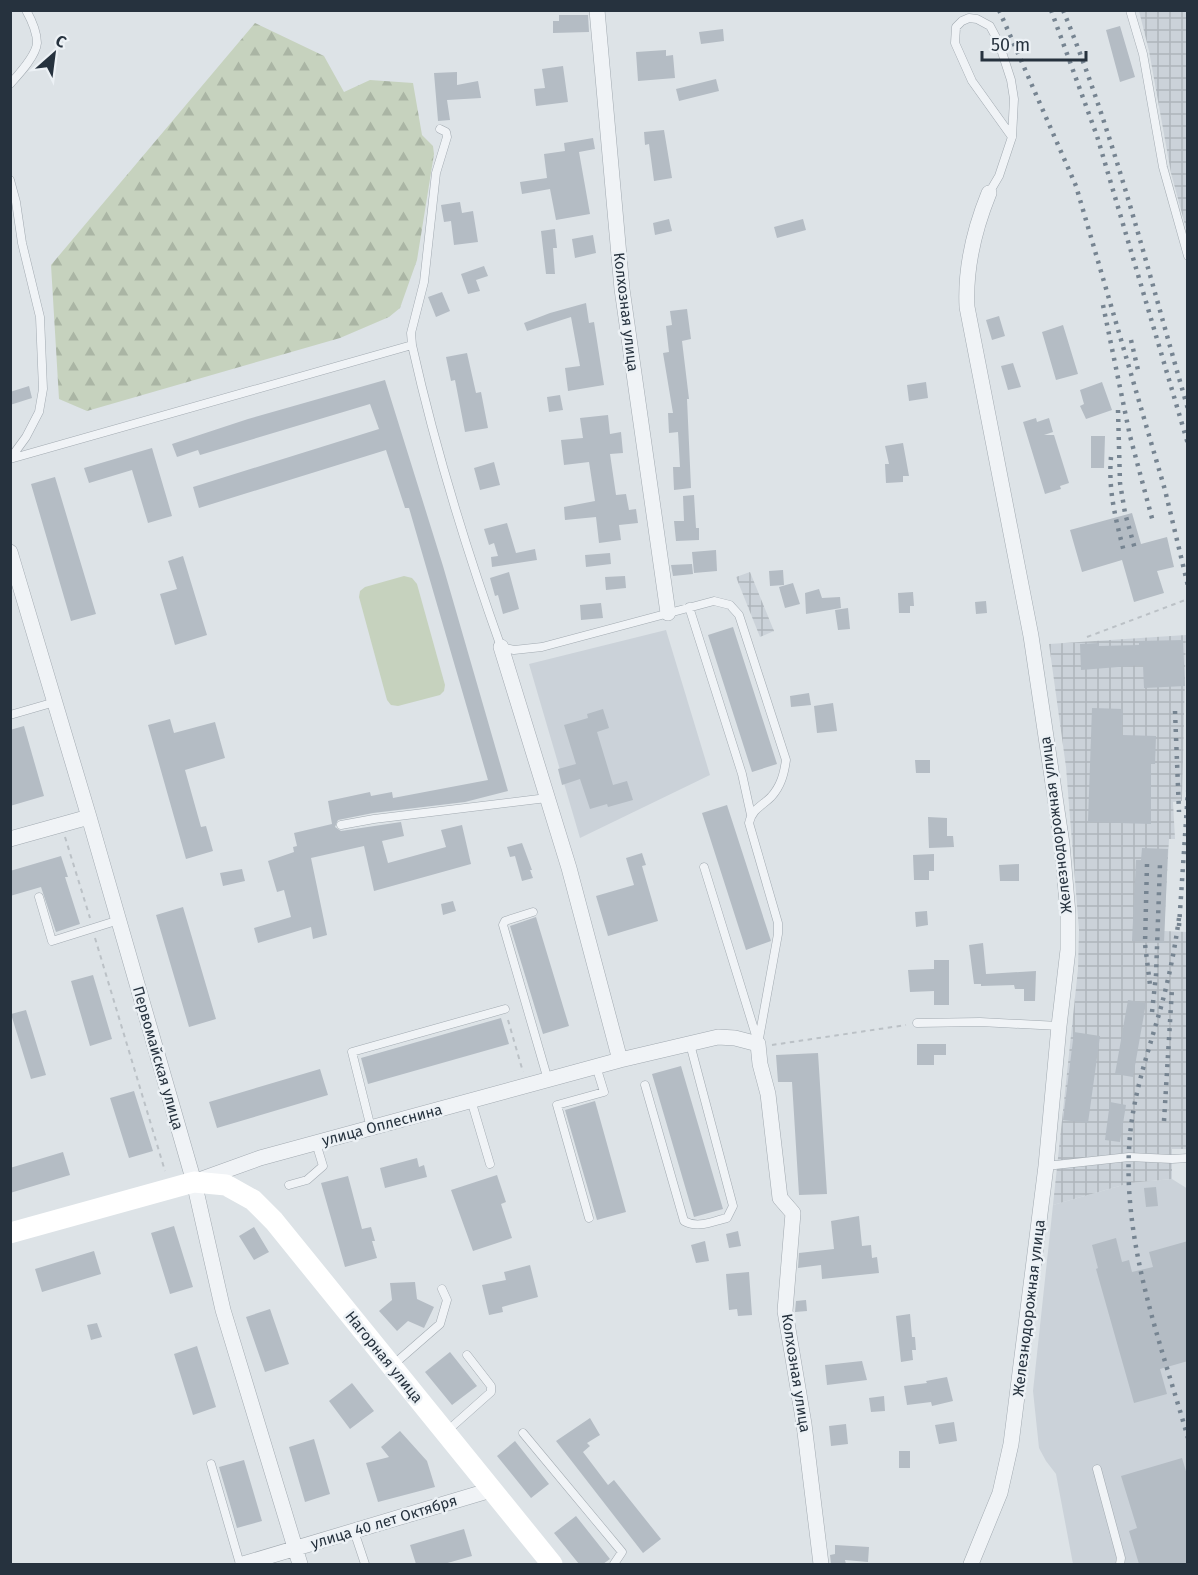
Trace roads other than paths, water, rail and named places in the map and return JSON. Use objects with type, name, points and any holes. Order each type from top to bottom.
[{"type":"main road","name":"улица Оплеснина","points":[[10,1233],[194,1182]]},
{"type":"main road","name":"Нагорная улица","points":[[194,1182],[226,1185],[253,1200],[274,1221],[552,1564]]},
{"type":"street","name":"Колхозная улица","points":[[597,10],[622,289],[668,613]]},
{"type":"street","name":"Железнодорожная улица","points":[[971,1564],[1000,1493],[1011,1444],[1046,1166],[1068,950],[1068,914],[1062,844],[1031,636],[967,308],[967,270],[976,229],[989,193]]},
{"type":"street","name":"Первомайская улица","points":[[10,552],[119,920],[194,1182],[224,1310],[300,1564]]},
{"type":"street","points":[[501,647],[569,868],[620,1060]]},
{"type":"street","points":[[10,839],[89,817]]},
{"type":"street","name":"улица Оплеснина","points":[[194,1182],[260,1158],[620,1060],[718,1037],[735,1038],[758,1044]]},
{"type":"street","name":"Колхозная улица","points":[[758,1044],[760,1064],[768,1094],[780,1198],[793,1213],[785,1311],[804,1424],[821,1564]]},
{"type":"street","name":"улица 40 лет Октября","points":[[241,1564],[491,1490]]},
{"type":"lane","points":[[10,84],[25,68],[37,43],[26,10]]},
{"type":"lane","points":[[1130,10],[1143,54],[1163,167],[1188,256]]},
{"type":"lane","points":[[989,193],[999,176],[1012,137],[1014,99],[1011,80],[999,43],[990,26],[977,19],[969,18],[956,27],[955,43],[972,81],[1012,137]]},
{"type":"lane","points":[[440,129],[446,132],[447,137],[435,179],[424,282],[411,333],[412,345],[463,535],[501,647],[514,650],[542,647],[708,602],[723,602],[735,609],[739,615],[786,760],[782,779],[770,797],[751,815]]},
{"type":"lane","points":[[10,180],[16,202],[21,243],[40,317],[43,389],[39,412],[26,437],[10,459]]},
{"type":"lane","points":[[10,459],[412,345]]},
{"type":"lane","points":[[689,607],[742,774],[751,815],[750,832],[778,923],[758,1044]]},
{"type":"lane","points":[[10,715],[55,702]]},
{"type":"lane","points":[[341,825],[547,798]]},
{"type":"lane","points":[[704,867],[758,1044]]},
{"type":"lane","points":[[39,897],[52,941],[119,920]]},
{"type":"lane","points":[[533,912],[505,921],[503,925],[548,1080]]},
{"type":"lane","points":[[371,1128],[352,1052],[505,1010]]},
{"type":"lane","points":[[918,1023],[980,1022],[1059,1026]]},
{"type":"lane","points":[[645,1085],[684,1221],[697,1226],[727,1218],[733,1206],[690,1044]]},
{"type":"lane","points":[[589,1218],[557,1105],[604,1092],[596,1066]]},
{"type":"lane","points":[[471,1100],[490,1164]]},
{"type":"lane","points":[[289,1185],[307,1180],[323,1166],[316,1143]]},
{"type":"lane","points":[[1046,1166],[1129,1157],[1188,1158]]},
{"type":"lane","points":[[392,1366],[440,1324],[447,1300],[442,1289]]},
{"type":"lane","points":[[445,1433],[491,1392],[491,1386],[467,1355]]},
{"type":"lane","points":[[524,1432],[622,1552],[614,1564]]},
{"type":"lane","points":[[211,1464],[241,1564]]},
{"type":"lane","points":[[1097,1469],[1120,1564]]},
{"type":"lane","points":[[354,1531],[365,1564]]},
{"type":"railway","points":[[999,10],[1076,186],[1165,490],[1188,586]]},
{"type":"railway","points":[[1051,10],[1097,136],[1188,444]]},
{"type":"railway","points":[[1063,10],[1116,158],[1188,409]]},
{"type":"railway","points":[[1103,305],[1130,436],[1153,522]]},
{"type":"railway","points":[[1131,340],[1138,370]]},
{"type":"railway","points":[[1118,410],[1120,483],[1135,549]]},
{"type":"railway","points":[[1111,457],[1112,494],[1124,552]]},
{"type":"railway","points":[[1175,711],[1179,812]]},
{"type":"railway","points":[[1179,926],[1188,791]]},
{"type":"railway","points":[[1147,864],[1145,944],[1150,985]]},
{"type":"railway","points":[[1152,1012],[1156,975],[1160,864]]},
{"type":"railway","points":[[1179,918],[1167,985],[1136,1096],[1131,1126],[1129,1166],[1130,1206],[1144,1284],[1188,1438]]},
{"type":"railway","points":[[1164,1121],[1172,989]]}]
